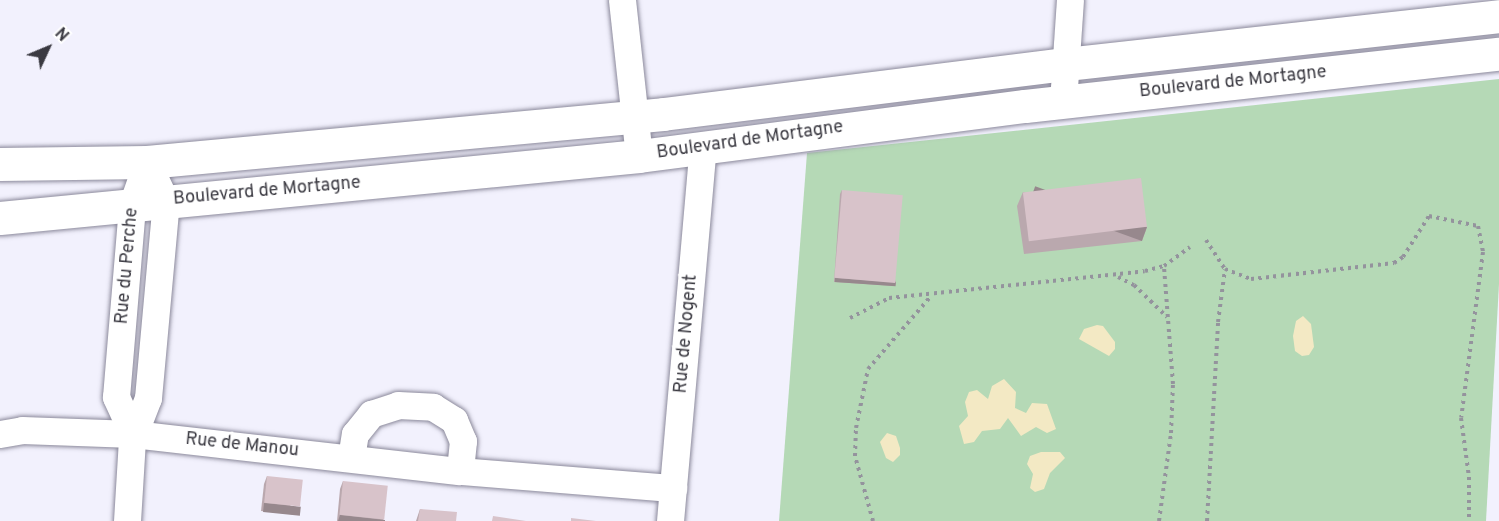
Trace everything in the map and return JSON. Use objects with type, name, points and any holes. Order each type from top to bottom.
[{"type":"main road","name":"Boulevard de Mortagne","points":[[0,164],[147,162],[635,116],[1065,64],[1499,16]]},
{"type":"main road","name":"Boulevard de Mortagne","points":[[0,218],[639,156],[1063,102],[1499,54]]},
{"type":"street","points":[[622,0],[639,156]]},
{"type":"street","points":[[1063,102],[1070,0]]},
{"type":"street","name":"Rue de Nogent","points":[[670,521],[704,147]]},
{"type":"street","name":"Rue du Perche","points":[[127,521],[133,434],[148,398],[166,202],[147,162]]},
{"type":"street","name":"Rue du Perche","points":[[133,434],[116,398],[132,205],[147,162]]},
{"type":"street","points":[[351,458],[355,434],[371,414],[398,405],[433,407],[454,420],[463,441],[460,471]]},
{"type":"street","name":"Rue de Manou","points":[[0,434],[22,430],[133,434],[460,471],[673,488]]},
{"type":"path","points":[[1206,240],[1225,269],[1236,277],[1251,279],[1380,267],[1403,257],[1429,216],[1478,226],[1483,252],[1461,418],[1469,477],[1469,521]]},
{"type":"path","points":[[850,318],[889,298],[1117,276],[1164,266],[1190,247]]},
{"type":"path","points":[[1159,521],[1171,433],[1173,351],[1164,266]]},
{"type":"path","points":[[1207,521],[1218,322],[1225,269]]},
{"type":"path","points":[[1117,276],[1134,285],[1168,318]]},
{"type":"path","points":[[873,521],[855,456],[856,429],[868,369],[932,295]]},
{"type":"green space","points":[[1499,79],[1499,284],[1486,521],[779,521],[807,153]]},
{"type":"sand","points":[[1303,316],[1311,324],[1314,347],[1309,355],[1302,356],[1295,351],[1293,336],[1296,321]]},
{"type":"sand","points":[[1097,325],[1103,326],[1115,342],[1115,349],[1109,356],[1079,339],[1084,329]]},
{"type":"sand","points":[[1004,379],[1016,392],[1015,408],[1026,413],[1032,403],[1047,404],[1056,429],[1047,433],[1036,427],[1021,436],[1008,418],[1000,429],[982,431],[974,442],[964,444],[959,426],[968,416],[965,402],[969,392],[977,390],[988,399],[992,386]]},
{"type":"sand","points":[[887,433],[896,436],[900,448],[900,455],[893,462],[886,458],[880,442]]},
{"type":"sand","points":[[1041,452],[1060,452],[1065,458],[1050,473],[1044,489],[1035,492],[1030,488],[1033,474],[1027,464],[1030,456]]},
{"type":"building","points":[[1141,178],[1147,227],[1029,241],[1023,193]]},
{"type":"building","points":[[842,190],[903,195],[895,283],[834,278]]},
{"type":"building","points":[[267,476],[303,480],[300,507],[264,503]]},
{"type":"building","points":[[343,481],[388,486],[384,520],[339,515]]},
{"type":"building","points":[[420,509],[457,512],[456,521],[418,521]]},
{"type":"building","points":[[493,516],[526,521],[492,521]]},
{"type":"building","points":[[571,518],[596,521],[571,521]]}]
